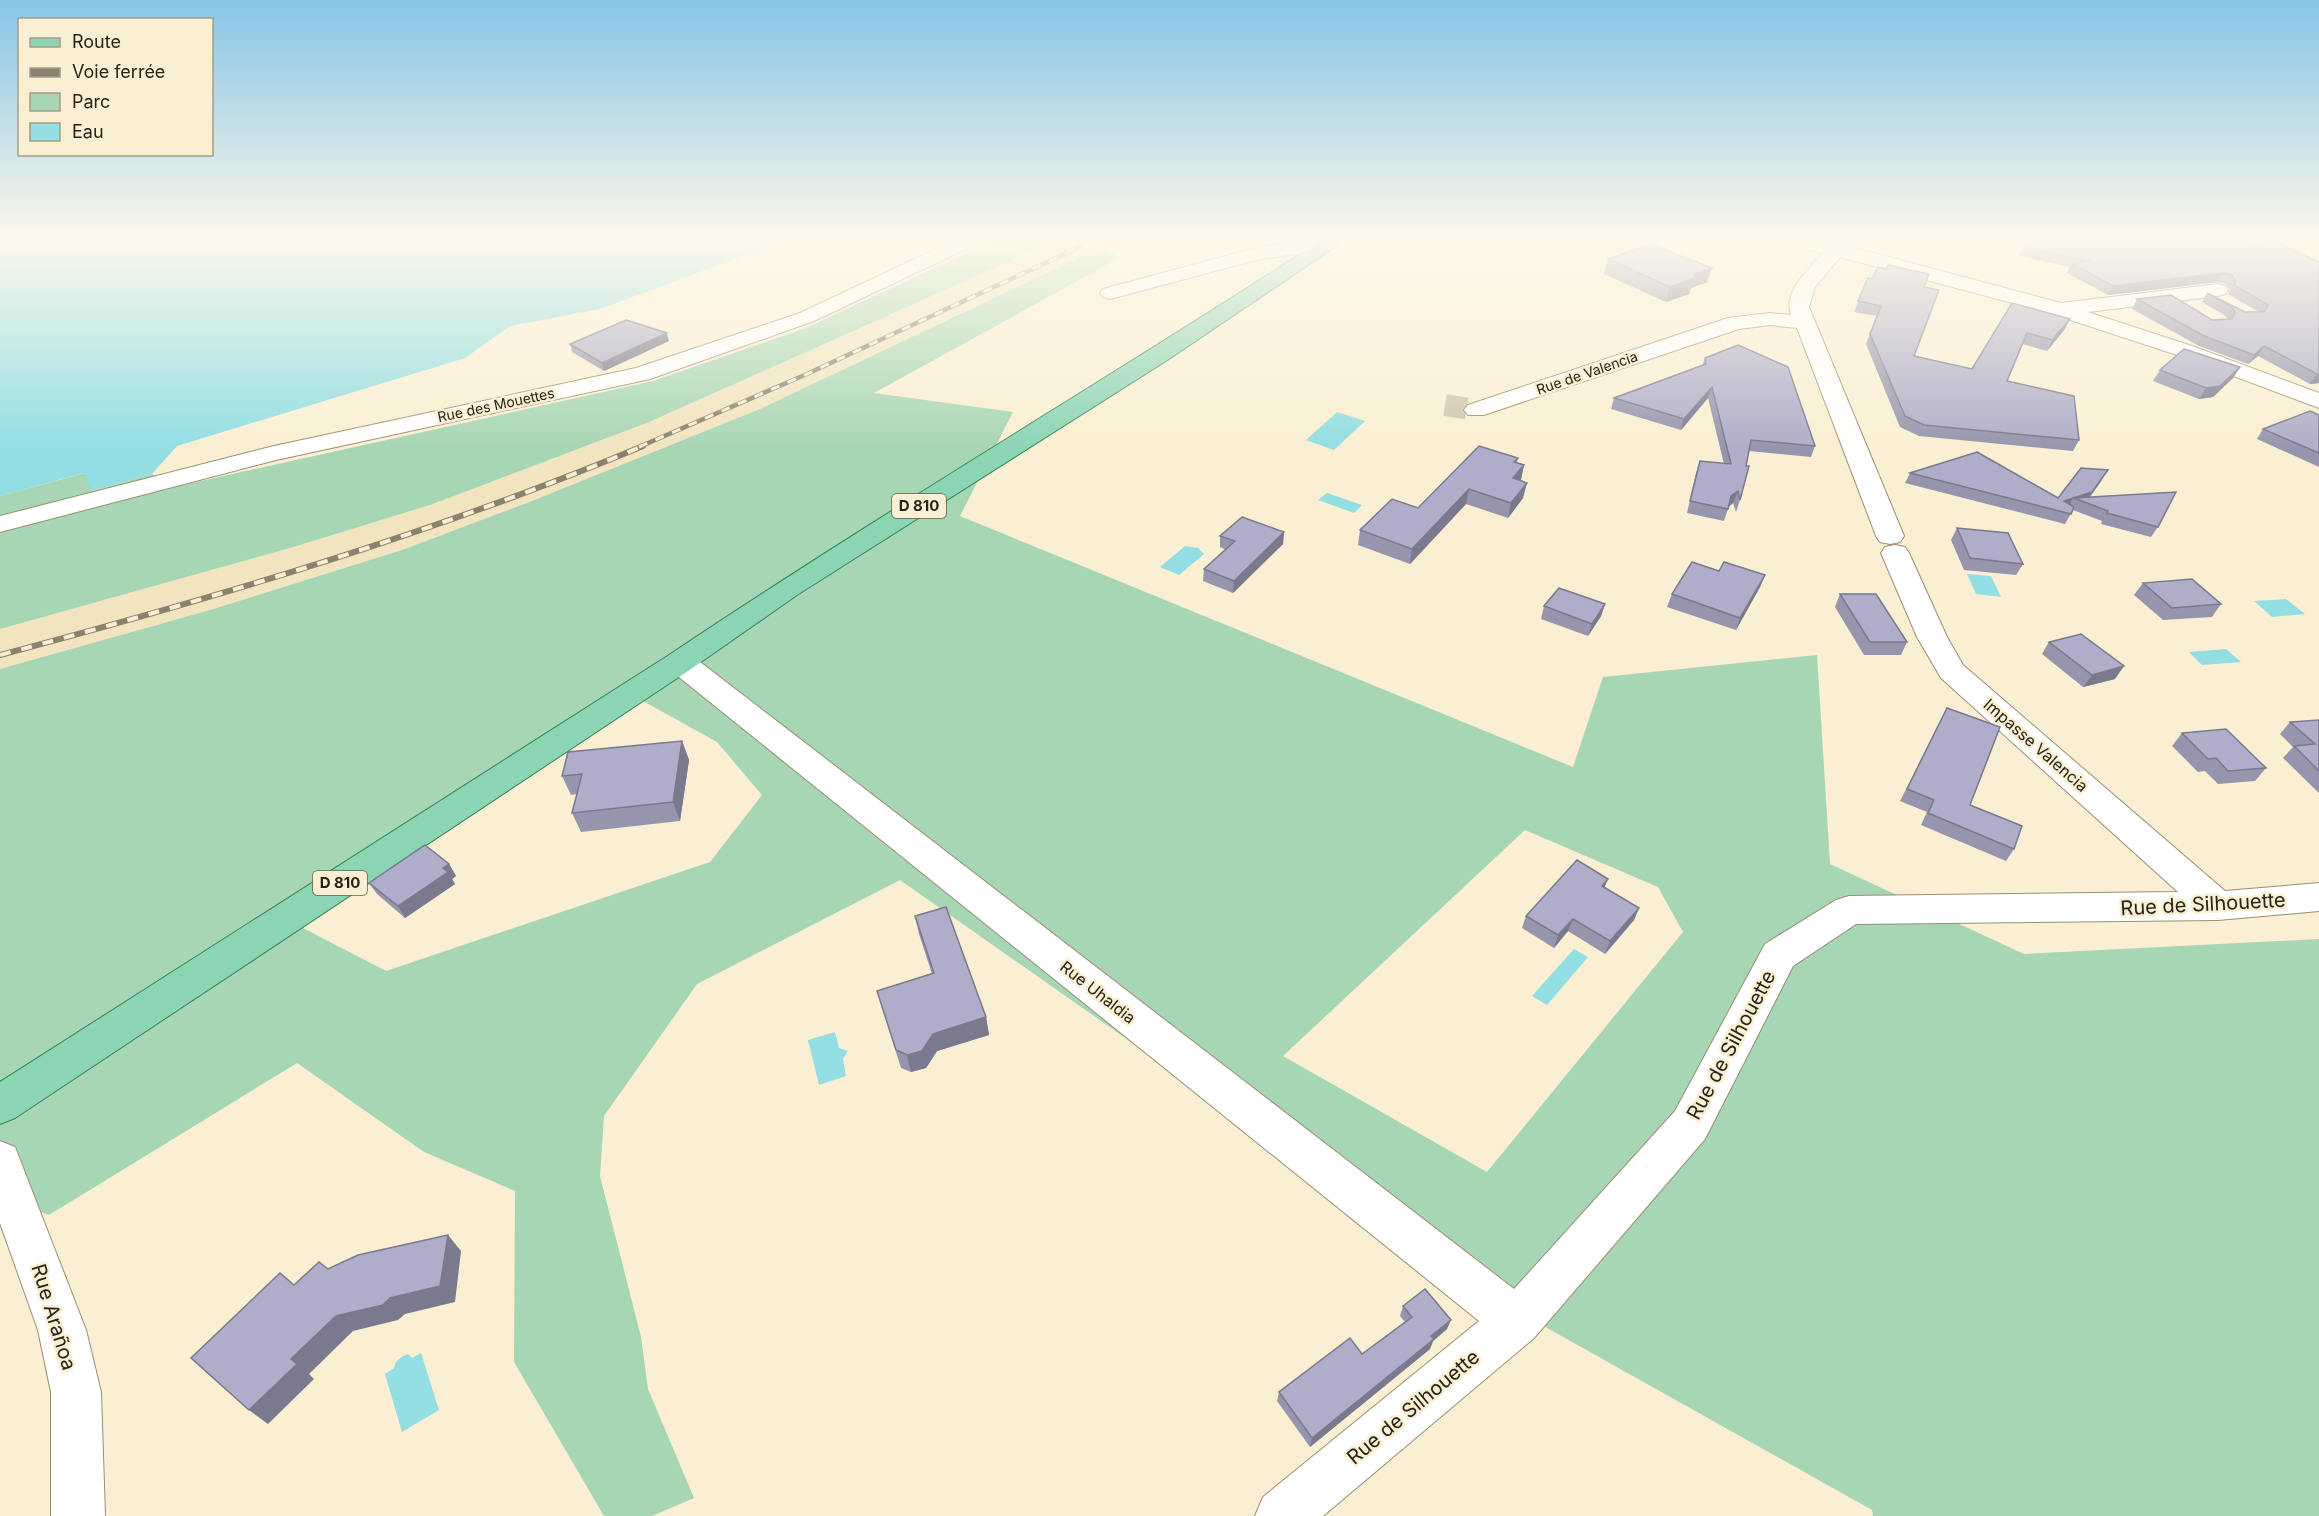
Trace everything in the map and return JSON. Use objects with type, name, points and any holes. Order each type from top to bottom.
[{"type":"main road","name":"D 810","points":[[0,1105],[680,662],[787,589],[1229,309]]},
{"type":"main road","points":[[1161,354],[1235,309]]},
{"type":"street","name":"Rue des Mouettes","points":[[0,524],[274,453],[642,374],[807,317],[824,309]]},
{"type":"street","name":"Impasse Valencia","points":[[1800,309],[1892,544],[1932,638],[1952,671],[2218,906]]},
{"type":"street","points":[[2058,309],[2233,367],[2319,401]]},
{"type":"street","name":"Rue de Valencia","points":[[1476,410],[1736,323],[1770,319],[1804,322]]},
{"type":"street","name":"Rue Uhaldia","points":[[680,662],[1517,1321]]},
{"type":"street","name":"Rue de Silhouette","points":[[1282,1516],[1517,1321],[1689,1125],[1779,956],[1849,910],[2218,906],[2319,897]]},
{"type":"street","name":"Rue Arañoa","points":[[0,1161],[62,1330],[76,1392],[78,1516]]},
{"type":"shaded area","points":[[903,309],[972,309],[760,409],[642,459],[402,550],[210,610],[0,669],[0,629],[290,548],[430,505],[649,422]]},
{"type":"green space","points":[[847,309],[903,309],[649,422],[430,505],[290,548],[0,629],[0,496],[85,473],[92,491],[152,474],[174,487],[653,381],[806,328]]},
{"type":"green space","points":[[972,309],[1027,309],[874,393],[1013,412],[960,516],[1573,767],[1603,677],[1817,655],[1830,864],[2024,954],[2319,939],[2319,1516],[1873,1516],[1872,1510],[1506,1305],[900,880],[697,984],[604,1116],[600,1176],[641,1337],[648,1389],[694,1498],[652,1516],[604,1516],[514,1362],[515,1191],[424,1152],[297,1063],[49,1215],[0,1198],[0,669],[210,610],[402,550],[532,501],[760,409]],"holes":[[[643,701],[717,742],[762,795],[710,862],[386,971],[299,926]],[[1525,830],[1658,887],[1683,932],[1487,1172],[1283,1056]]]},
{"type":"water","points":[[0,309],[601,309],[510,326],[465,358],[177,446],[152,474],[92,491],[84,473],[0,496]]},
{"type":"water","points":[[1337,412],[1365,421],[1334,450],[1306,440]]},
{"type":"water","points":[[1327,493],[1362,505],[1354,513],[1318,500]]},
{"type":"water","points":[[1185,546],[1198,548],[1204,554],[1179,575],[1160,567]]},
{"type":"water","points":[[1967,574],[1991,576],[2001,597],[1976,594]]},
{"type":"water","points":[[2286,599],[2305,614],[2272,617],[2254,601]]},
{"type":"water","points":[[2226,649],[2241,662],[2202,665],[2189,652]]},
{"type":"water","points":[[1574,949],[1588,957],[1547,1005],[1532,996]]},
{"type":"water","points":[[835,1032],[839,1048],[848,1051],[843,1059],[846,1076],[819,1085],[808,1040]]},
{"type":"water","points":[[421,1353],[439,1410],[402,1432],[385,1374],[394,1368],[403,1356],[408,1354],[412,1358]]},
{"type":"building","points":[[1880,309],[1932,309],[1914,356],[1972,369],[2009,309],[2033,309],[2070,319],[2052,340],[2027,333],[2007,381],[2074,396],[2079,440],[1924,425],[1905,416],[1870,334]]},
{"type":"building","points":[[2155,309],[2194,309],[2212,320],[2232,319],[2235,312],[2233,309],[2245,312],[2264,312],[2266,309],[2319,309],[2319,374],[2264,346],[2254,355],[2204,336]]},
{"type":"building","points":[[626,320],[667,333],[602,363],[570,344]]},
{"type":"building","points":[[1738,345],[1788,367],[1815,446],[1751,440],[1746,466],[1749,466],[1740,500],[1738,491],[1731,496],[1728,509],[1690,501],[1700,461],[1731,464],[1712,387],[1684,419],[1614,398],[1706,364],[1705,358]]},
{"type":"building","points":[[2184,349],[2240,367],[2220,386],[2206,388],[2160,370]]},
{"type":"building","points":[[2310,411],[2319,415],[2319,453],[2263,429]]},
{"type":"building","points":[[1479,446],[1518,458],[1514,462],[1524,465],[1513,478],[1527,483],[1511,503],[1469,489],[1412,549],[1360,530],[1392,499],[1418,508]]},
{"type":"building","points":[[1977,452],[2058,498],[2081,468],[2108,470],[2092,492],[2064,501],[2074,507],[2071,514],[1910,473]]},
{"type":"building","points":[[2176,492],[2158,527],[2107,513],[2108,511],[2074,498]]},
{"type":"building","points":[[1242,517],[1284,532],[1234,581],[1204,569],[1235,541],[1220,536]]},
{"type":"building","points":[[1957,528],[2008,533],[2023,564],[1970,558]]},
{"type":"building","points":[[1692,562],[1719,571],[1724,562],[1765,575],[1740,618],[1672,594]]},
{"type":"building","points":[[2192,579],[2221,604],[2172,608],[2143,583]]},
{"type":"building","points":[[1559,588],[1605,604],[1592,624],[1544,606]]},
{"type":"building","points":[[1840,594],[1876,594],[1907,642],[1870,642]]},
{"type":"building","points":[[2081,634],[2124,666],[2092,675],[2049,642]]},
{"type":"building","points":[[1947,708],[2000,727],[1970,805],[2022,826],[2014,849],[1928,813],[1934,800],[1907,789]]},
{"type":"building","points":[[2319,720],[2319,771],[2294,746],[2315,744],[2290,722]]},
{"type":"building","points":[[2226,729],[2266,768],[2228,771],[2216,758],[2208,759],[2182,733]]},
{"type":"building","points":[[682,741],[673,802],[572,813],[582,774],[562,776],[568,752]]},
{"type":"building","points":[[425,845],[449,864],[443,868],[448,872],[398,906],[369,883]]},
{"type":"building","points":[[1577,860],[1608,879],[1602,886],[1639,908],[1610,941],[1573,919],[1558,935],[1526,916]]},
{"type":"building","points":[[946,907],[986,1017],[933,1034],[922,1051],[907,1055],[896,1050],[877,991],[934,973],[915,916]]},
{"type":"building","points":[[448,1235],[440,1286],[390,1298],[383,1305],[336,1316],[291,1359],[297,1364],[249,1410],[191,1358],[280,1273],[294,1285],[319,1262],[328,1269],[358,1255]]},
{"type":"building","points":[[1425,1289],[1451,1320],[1431,1336],[1434,1339],[1312,1438],[1279,1392],[1350,1338],[1362,1354],[1412,1317],[1403,1306]]},
{"type":"tunnel","points":[[1445,405],[1476,410]]},
{"type":"railway","points":[[639,447],[807,374],[947,309]]},
{"type":"railway","points":[[0,655],[163,610],[406,535],[565,478],[643,446]]}]
